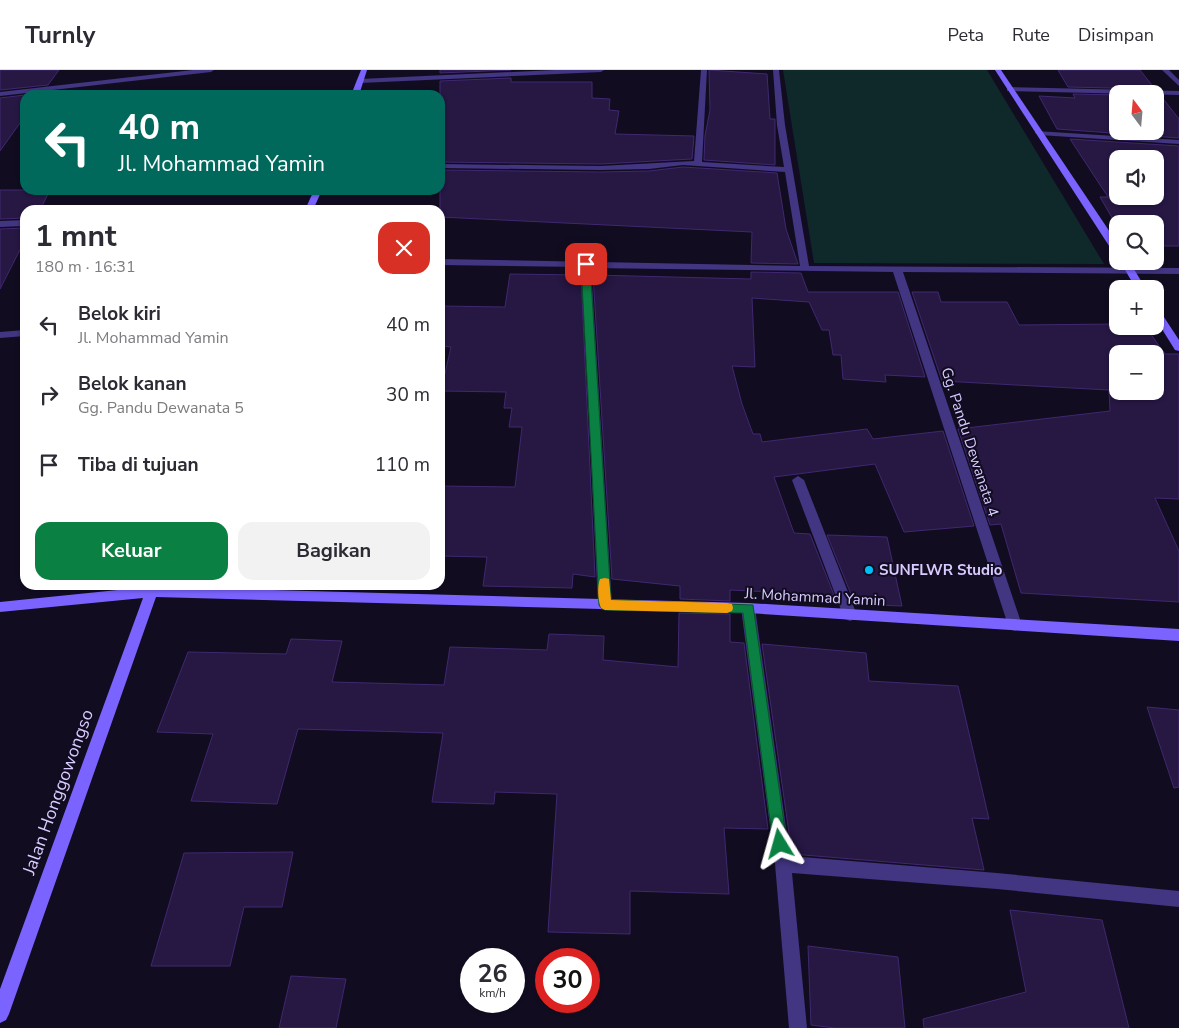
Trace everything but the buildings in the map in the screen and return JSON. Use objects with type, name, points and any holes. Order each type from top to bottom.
[{"type":"main road","points":[[357,90],[364,70]]},
{"type":"main road","points":[[998,70],[1109,238]]},
{"type":"main road","points":[[1164,324],[1179,348]]},
{"type":"main road","name":"Jl. Mohammad Yamin","points":[[0,607],[144,590]]},
{"type":"main road","name":"Jalan Honggowongso","points":[[0,1014],[153,590]]},
{"type":"main road","name":"Jl. Mohammad Yamin","points":[[181,590],[605,605],[748,608],[1179,635]]},
{"type":"street","points":[[35,90],[211,70]]},
{"type":"street","points":[[360,81],[602,70]]},
{"type":"street","points":[[698,163],[704,70]]},
{"type":"street","points":[[776,70],[788,170],[805,268]]},
{"type":"street","points":[[1165,70],[1179,84]]},
{"type":"street","points":[[1010,89],[1179,92]]},
{"type":"street","points":[[0,94],[20,92]]},
{"type":"street","points":[[1040,134],[1179,142]]},
{"type":"street","points":[[445,166],[600,168],[698,163],[788,170]]},
{"type":"street","points":[[0,224],[20,224]]},
{"type":"street","points":[[445,262],[897,269],[1109,266]]},
{"type":"street","points":[[586,264],[605,605]]},
{"type":"street","name":"Gg. Pandu Dewanata 4","points":[[897,269],[1015,625]]},
{"type":"street","points":[[1164,270],[1179,271]]},
{"type":"street","points":[[0,335],[20,333]]},
{"type":"street","points":[[798,480],[850,615]]},
{"type":"street","points":[[748,608],[783,864],[798,1028]]},
{"type":"street","points":[[783,864],[997,881],[1179,899]]},
{"type":"green space","points":[[783,70],[987,70],[1104,264],[814,263]]},
{"type":"slow traffic","points":[[605,582],[605,605],[727,608]]},
{"type":"place","name":"SUNFLWR Studio","points":[[869,570]]},
{"type":"route","points":[[586,264],[605,605],[748,608],[780,844]]}]
